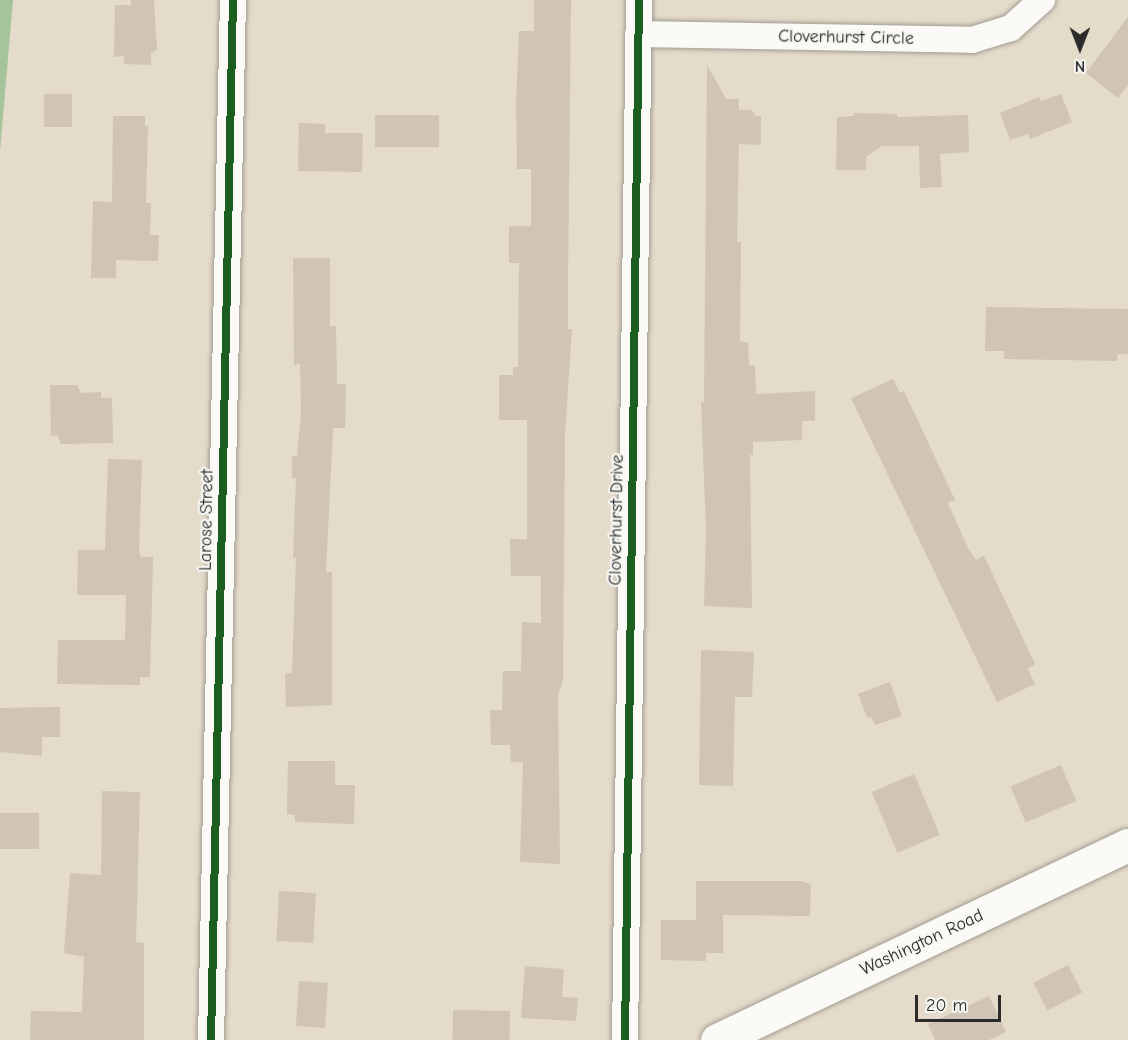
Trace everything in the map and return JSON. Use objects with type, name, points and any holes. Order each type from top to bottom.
[{"type":"street","name":"Larose Street","points":[[211,1040],[233,0]]},
{"type":"street","name":"Cloverhurst Drive","points":[[626,1040],[639,0]]},
{"type":"street","name":"Cloverhurst Circle","points":[[638,34],[972,40],[1011,28],[1042,0]]},
{"type":"street","name":"Washington Road","points":[[717,1040],[1128,845]]},
{"type":"green space","points":[[0,0],[13,0],[0,151]]},
{"type":"building","points":[[131,0],[154,0],[157,50],[151,53],[151,65],[124,64],[124,56],[114,57],[115,5],[131,5]]},
{"type":"building","points":[[534,0],[571,0],[568,329],[572,329],[565,433],[563,680],[558,695],[560,864],[520,862],[523,762],[511,762],[510,745],[491,745],[490,710],[502,710],[503,671],[521,671],[522,622],[541,623],[541,576],[511,576],[510,539],[527,539],[527,420],[499,420],[499,375],[513,375],[513,367],[518,367],[519,263],[509,263],[509,226],[531,226],[531,169],[517,169],[516,103],[519,31],[534,31]]},
{"type":"building","points":[[1128,17],[1128,85],[1118,98],[1086,73]]},
{"type":"building","points":[[707,65],[726,99],[739,99],[739,110],[752,110],[755,116],[761,116],[761,145],[739,144],[737,242],[741,242],[740,341],[748,343],[749,365],[755,366],[756,394],[815,391],[815,421],[802,421],[802,440],[753,442],[753,455],[750,455],[752,608],[704,606],[706,530],[701,402],[704,402]]},
{"type":"building","points":[[44,94],[72,94],[72,127],[44,127]]},
{"type":"building","points":[[1061,94],[1072,122],[1030,139],[1028,134],[1010,140],[1000,113],[1039,97],[1041,101]]},
{"type":"building","points":[[854,113],[897,114],[897,117],[968,115],[969,152],[940,154],[942,187],[920,188],[919,146],[882,146],[866,157],[866,170],[836,170],[837,117],[854,116]]},
{"type":"building","points":[[375,115],[439,115],[439,147],[375,147]]},
{"type":"building","points":[[113,116],[145,116],[145,126],[148,126],[146,203],[151,203],[150,235],[159,235],[158,261],[116,260],[116,278],[91,278],[93,201],[112,202]]},
{"type":"building","points":[[299,123],[325,124],[325,133],[363,133],[362,172],[298,171]]},
{"type":"building","points":[[293,258],[330,258],[330,326],[336,326],[337,384],[346,384],[345,428],[333,428],[326,572],[332,572],[332,705],[286,707],[285,674],[292,673],[296,558],[293,558],[296,478],[292,478],[292,456],[297,456],[301,413],[300,364],[294,365]]},
{"type":"building","points":[[986,307],[1128,309],[1128,354],[1118,354],[1117,361],[1004,359],[1004,351],[985,351]]},
{"type":"building","points":[[893,379],[900,393],[904,391],[955,500],[948,503],[968,548],[976,560],[984,556],[1035,664],[1028,669],[1035,684],[997,702],[851,398]]},
{"type":"building","points":[[50,385],[77,385],[81,393],[101,392],[101,398],[112,398],[113,443],[61,444],[57,435],[51,436]]},
{"type":"building","points":[[108,459],[142,460],[139,551],[141,557],[153,557],[150,677],[140,677],[140,685],[57,684],[58,640],[125,640],[126,595],[77,595],[78,550],[105,550]]},
{"type":"building","points":[[701,650],[754,652],[752,697],[735,697],[733,786],[699,785]]},
{"type":"building","points":[[890,682],[902,716],[875,725],[872,718],[867,717],[858,694]]},
{"type":"building","points":[[60,707],[60,737],[42,737],[42,756],[0,752],[0,708]]},
{"type":"building","points":[[288,761],[335,761],[335,785],[355,785],[354,824],[295,822],[295,815],[287,814]]},
{"type":"building","points":[[1061,765],[1076,801],[1026,822],[1010,786]]},
{"type":"building","points":[[914,774],[940,835],[897,853],[872,792]]},
{"type":"building","points":[[102,791],[140,792],[136,942],[144,943],[144,1040],[30,1040],[31,1011],[82,1012],[84,957],[64,953],[70,873],[101,875]]},
{"type":"building","points":[[0,813],[39,813],[39,849],[0,849]]},
{"type":"building","points":[[696,881],[800,881],[811,884],[810,916],[723,915],[723,953],[706,953],[706,961],[661,960],[661,920],[696,920]]},
{"type":"building","points":[[279,891],[316,893],[313,943],[276,941]]},
{"type":"building","points":[[1068,965],[1082,993],[1047,1010],[1033,983]]},
{"type":"building","points":[[525,966],[564,969],[562,997],[578,998],[576,1021],[521,1018]]},
{"type":"building","points":[[299,981],[328,983],[325,1028],[296,1026]]},
{"type":"building","points":[[989,996],[1006,1032],[989,1040],[935,1040],[928,1024]]},
{"type":"building","points":[[453,1010],[510,1011],[509,1040],[452,1040]]},
{"type":"cycle path","points":[[211,1040],[233,0]]},
{"type":"cycle path","points":[[625,1040],[639,0]]}]
